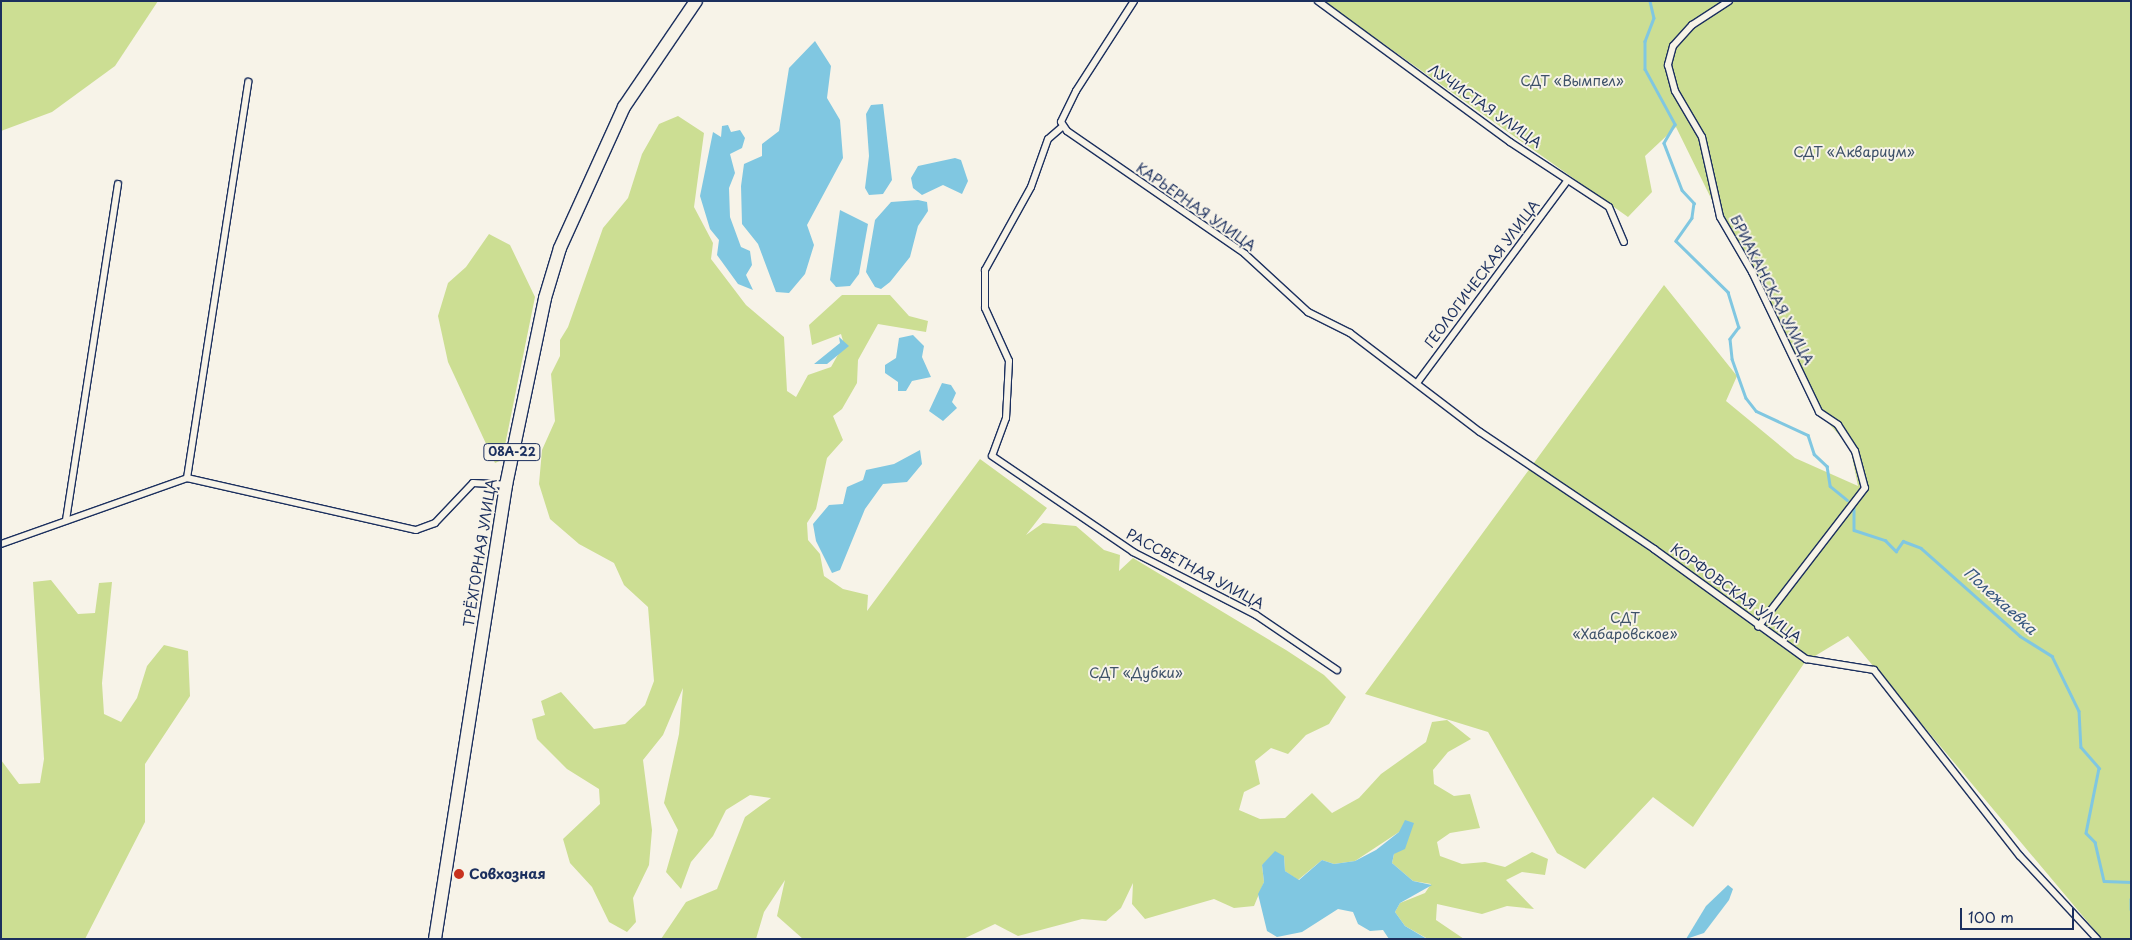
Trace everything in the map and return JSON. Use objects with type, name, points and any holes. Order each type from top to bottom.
[{"type":"highway","name":"ТРЁХГОРНАЯ УЛИЦА","points":[[435,939],[506,485],[532,348],[560,248],[624,107],[696,1]]},
{"type":"street","points":[[1062,127],[1076,91],[1134,1]]},
{"type":"street","name":"ЛУЧИСТАЯ УЛИЦА","points":[[1318,1],[1567,181],[1609,207],[1624,242]]},
{"type":"street","name":"БРИАКАНСКАЯ УЛИЦА","points":[[1729,1],[1692,25],[1673,46],[1668,65],[1675,91],[1702,137],[1720,218],[1744,257],[1819,412],[1838,425],[1855,451],[1865,488],[1758,627]]},
{"type":"street","points":[[187,478],[248,82]]},
{"type":"street","name":"КАРЬЕРНАЯ УЛИЦА","points":[[1062,127],[1244,254],[1308,312],[1350,333],[1504,447]]},
{"type":"street","name":"РАССВЕТНАЯ УЛИЦА","points":[[1062,127],[1048,139],[1032,187],[985,270],[985,308],[1010,361],[1006,418],[992,456],[1133,552],[1256,615],[1336,670]]},
{"type":"street","name":"ГЕОЛОГИЧЕСКАЯ УЛИЦА","points":[[1417,383],[1567,181]]},
{"type":"street","points":[[66,520],[118,184]]},
{"type":"street","name":"КОРФОВСКАЯ УЛИЦА","points":[[1504,447],[1654,549],[1758,627],[1806,659],[1874,670],[2020,856],[2097,939]]},
{"type":"street","points":[[1,544],[187,478],[416,530],[435,523],[473,482],[506,485]]},
{"type":"green space","points":[[1,1],[158,1],[115,66],[52,112],[1,131]]},
{"type":"green space","points":[[1323,1],[2131,1],[2131,939],[2102,939],[1848,636],[1805,662],[1693,827],[1653,797],[1585,869],[1557,853],[1488,732],[1365,694],[1664,285],[1737,376],[1726,401],[1795,458],[1858,486],[1850,447],[1813,406],[1676,127],[1645,156],[1652,192],[1628,217]]},
{"type":"green space","name":"СДТ «Дубки»","points":[[678,116],[704,133],[694,207],[713,243],[711,259],[746,305],[784,337],[787,391],[796,397],[808,375],[831,367],[844,344],[841,334],[812,345],[809,325],[842,295],[890,295],[909,316],[928,321],[926,332],[878,324],[858,360],[857,383],[842,409],[833,416],[843,440],[827,458],[816,509],[807,523],[808,540],[820,554],[824,576],[843,589],[868,595],[867,611],[980,459],[1047,508],[1026,535],[1043,523],[1076,526],[1104,550],[1120,555],[1119,571],[1133,558],[1286,650],[1324,675],[1346,697],[1329,724],[1306,735],[1288,754],[1271,748],[1255,761],[1260,784],[1244,792],[1239,810],[1260,819],[1285,818],[1312,793],[1332,813],[1359,798],[1381,774],[1426,742],[1432,722],[1447,720],[1471,739],[1448,752],[1433,770],[1434,784],[1454,796],[1470,794],[1480,828],[1450,833],[1437,842],[1440,856],[1462,864],[1485,862],[1505,867],[1532,852],[1548,859],[1545,875],[1522,872],[1506,880],[1534,909],[1507,906],[1482,914],[1437,904],[1436,920],[1464,939],[1428,939],[1405,926],[1395,912],[1400,903],[1425,893],[1431,884],[1413,881],[1392,863],[1399,832],[1355,861],[1334,864],[1322,860],[1298,880],[1285,871],[1284,856],[1262,865],[1264,882],[1254,906],[1234,908],[1214,899],[1145,919],[1132,904],[1133,883],[1121,908],[1106,921],[1082,919],[1018,936],[995,924],[963,939],[803,939],[777,916],[785,880],[764,912],[756,939],[661,939],[686,902],[717,889],[745,817],[771,798],[750,795],[726,810],[713,836],[691,862],[681,889],[666,872],[678,830],[664,803],[679,734],[683,688],[663,735],[643,760],[652,830],[649,865],[633,898],[636,922],[627,932],[609,922],[592,887],[570,863],[563,839],[600,804],[599,789],[567,769],[537,739],[532,719],[545,715],[541,701],[561,692],[594,729],[625,724],[645,705],[654,681],[648,607],[624,585],[614,563],[579,544],[550,519],[539,484],[542,450],[555,421],[551,374],[560,356],[560,340],[568,327],[603,228],[628,198],[642,154],[659,124]]},
{"type":"green space","points":[[489,234],[510,245],[535,297],[502,460],[495,463],[448,362],[438,316],[448,283],[466,267]]},
{"type":"green space","points":[[51,580],[78,614],[95,613],[99,583],[112,582],[102,683],[104,714],[121,722],[137,698],[147,666],[164,645],[188,651],[190,696],[145,764],[145,822],[85,939],[1,939],[1,760],[19,784],[40,783],[44,759],[33,582]]},
{"type":"water","points":[[815,41],[831,66],[827,98],[840,120],[843,158],[807,225],[814,245],[805,274],[789,293],[776,292],[758,244],[742,224],[741,186],[744,164],[762,156],[762,144],[779,131],[789,68]]},
{"type":"water","points":[[883,104],[892,180],[883,194],[869,195],[865,188],[869,156],[866,114],[871,105]]},
{"type":"water","points":[[728,125],[731,132],[740,130],[745,138],[742,148],[730,154],[735,173],[729,188],[730,217],[741,247],[750,251],[752,265],[746,275],[753,290],[738,284],[717,255],[719,240],[710,229],[700,196],[713,132],[721,137],[722,126]]},
{"type":"water","points":[[955,158],[961,160],[968,181],[962,194],[943,185],[922,195],[913,188],[911,178],[918,166]]},
{"type":"water","points":[[918,200],[927,202],[928,211],[918,226],[910,257],[890,282],[881,289],[875,287],[866,272],[875,220],[891,202]]},
{"type":"water","points":[[840,210],[868,224],[859,274],[850,286],[836,287],[830,280]]},
{"type":"water","points":[[913,335],[924,346],[922,357],[931,377],[912,381],[906,391],[898,391],[898,382],[885,373],[885,365],[896,358],[899,338]]},
{"type":"water","points":[[839,337],[849,346],[827,364],[814,364],[840,343]]},
{"type":"water","points":[[942,383],[951,385],[956,393],[952,402],[957,408],[943,421],[929,411]]},
{"type":"water","points":[[920,450],[922,464],[907,482],[883,484],[865,509],[840,570],[832,573],[816,541],[813,524],[829,505],[843,504],[847,487],[863,480],[866,470],[894,464]]},
{"type":"water","points":[[1405,820],[1414,823],[1405,849],[1394,854],[1392,863],[1413,881],[1432,885],[1400,903],[1395,912],[1405,926],[1427,939],[1389,939],[1383,930],[1370,931],[1358,924],[1353,912],[1338,909],[1302,932],[1277,937],[1267,931],[1258,894],[1264,882],[1262,865],[1275,851],[1284,856],[1285,871],[1299,880],[1322,860],[1334,864],[1355,861],[1376,850],[1399,832]]},
{"type":"water","points":[[1728,885],[1733,889],[1729,900],[1704,933],[1686,939],[1706,906]]},
{"type":"waterway","name":"Полежаевка","points":[[1650,1],[1654,18],[1645,41],[1645,69],[1675,124],[1664,143],[1682,190],[1694,203],[1692,218],[1676,241],[1728,292],[1739,327],[1730,339],[1732,359],[1746,398],[1756,411],[1808,435],[1814,454],[1827,466],[1830,486],[1847,500]]},
{"type":"waterway","name":"Полежаевка","points":[[1854,507],[1854,530],[1885,540],[1896,551],[1903,541],[1921,548],[2020,636],[2052,656],[2079,711],[2081,747],[2099,768],[2086,833],[2095,842],[2104,881],[2131,882]]},
{"type":"waterway","name":"Полежаевка","points":[[2131,899],[2131,909]]},
{"type":"place","name":"Совхозная","points":[[459,874]]},
{"type":"park label","name":"СДТ «Вымпел»","points":[[1572,81]]},
{"type":"park label","name":"СДТ «Аквариум»","points":[[1854,152]]},
{"type":"park label","name":"СДТ «Хабаровское»","points":[[1625,626]]}]
